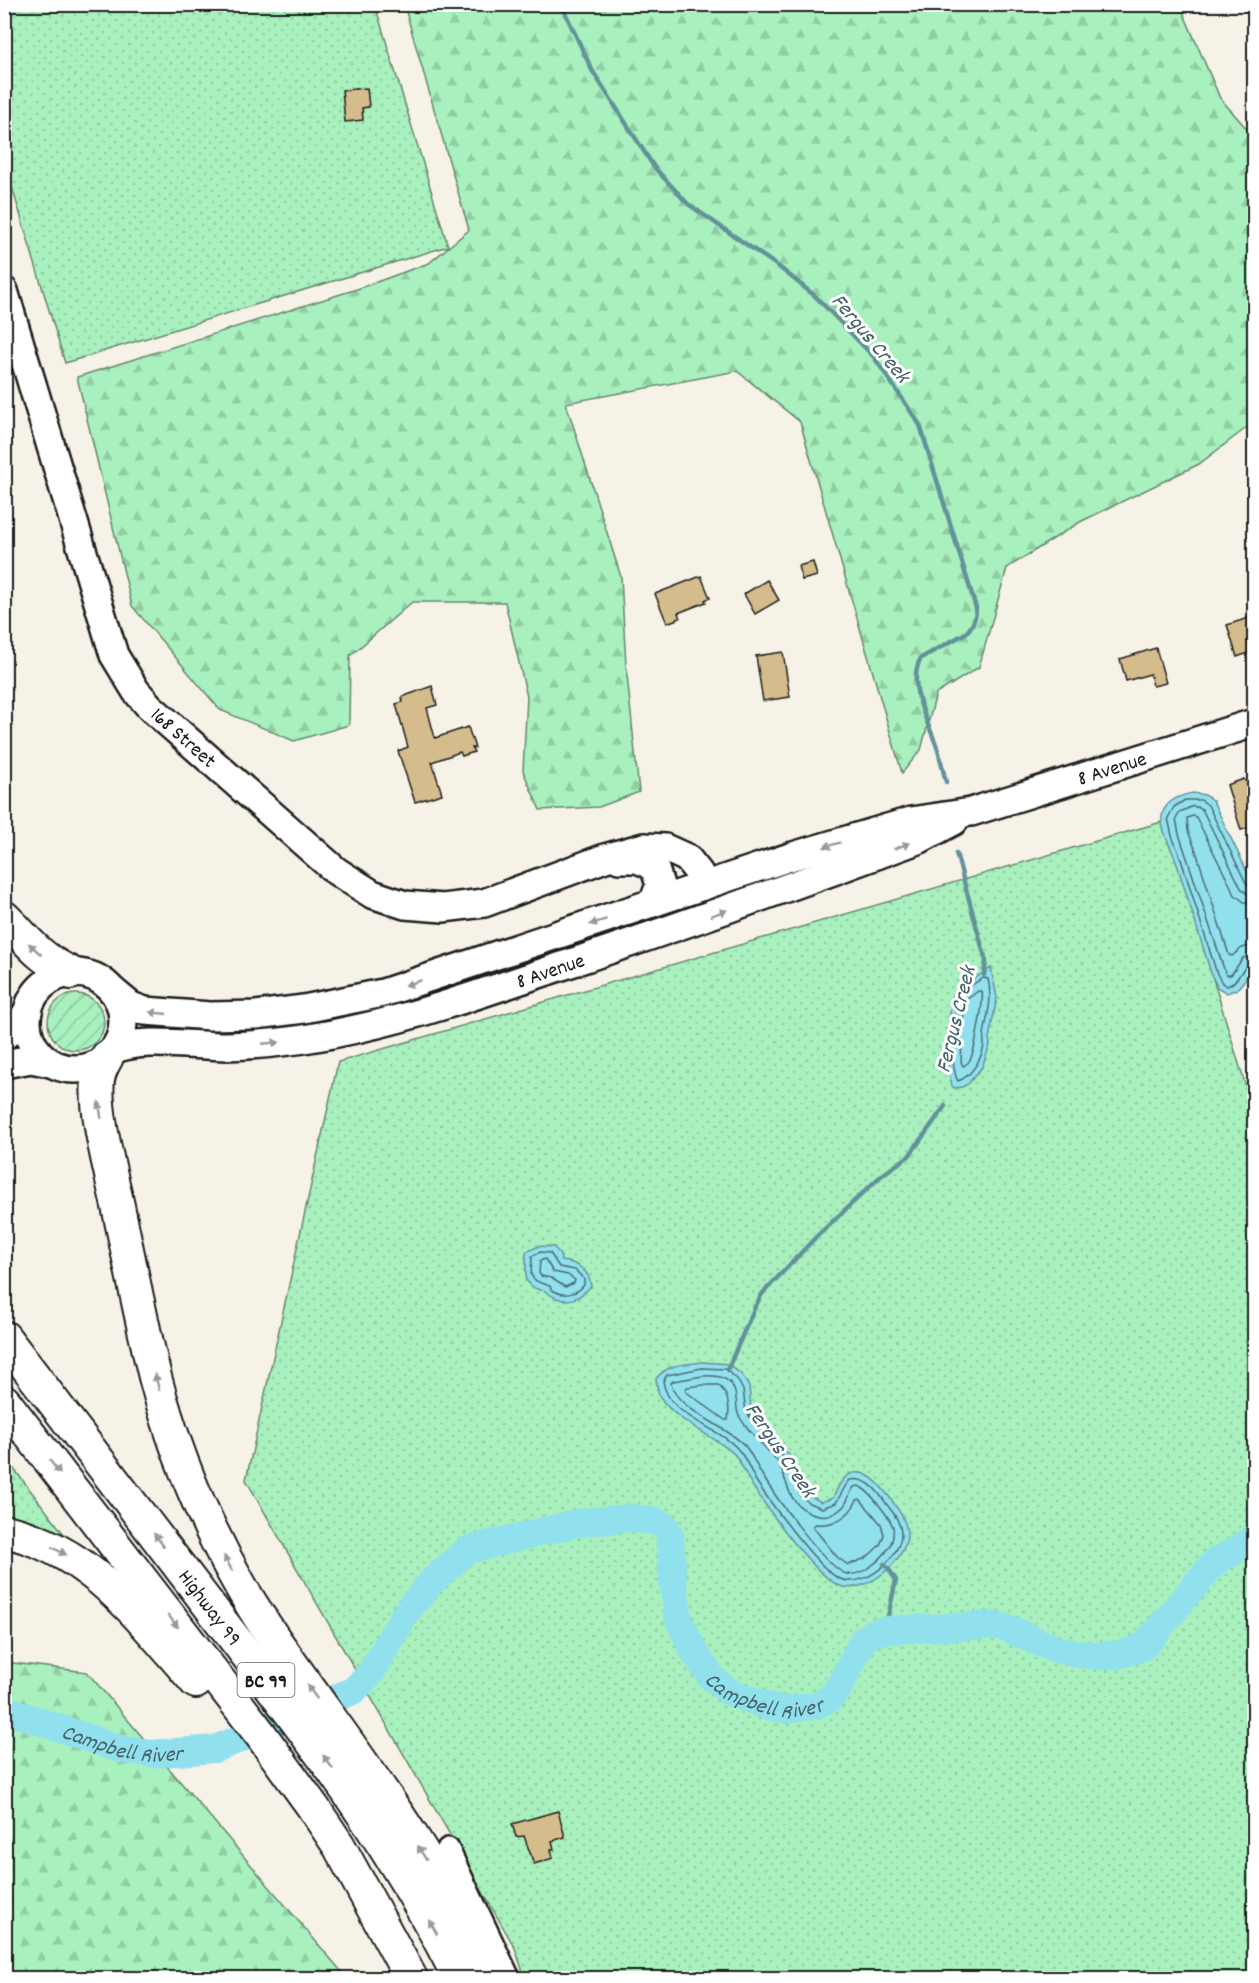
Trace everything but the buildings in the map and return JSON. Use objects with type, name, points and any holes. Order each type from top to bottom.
[{"type":"highway","points":[[4,917],[34,950],[71,973]]},
{"type":"highway","points":[[110,1053],[99,1073],[98,1090],[110,1165],[156,1378],[193,1488],[223,1553],[257,1614],[395,1809],[467,1931],[489,1978]]},
{"type":"highway","name":"Highway 99","points":[[4,1337],[340,1779],[415,1896],[459,1978]]},
{"type":"highway","name":"Highway 99","points":[[4,1401],[285,1768],[339,1846],[411,1978]]},
{"type":"highway","points":[[4,1531],[22,1534],[68,1555],[89,1569],[109,1587],[220,1710],[357,1881]]},
{"type":"main road","name":"168 Street","points":[[4,291],[114,655],[136,691],[150,707],[336,871],[372,894],[405,904],[443,908],[484,903],[605,858],[644,847],[665,848],[687,858],[699,873],[704,886]]},
{"type":"main road","name":"8 Avenue","points":[[113,991],[131,1006],[151,1012],[210,1016],[256,1015],[304,1009],[383,993],[704,886],[911,821],[971,812],[1254,723]]},
{"type":"main road","name":"8 Avenue","points":[[110,1053],[126,1045],[224,1046],[282,1042],[342,1032],[417,1012],[665,932],[812,879],[920,839],[971,812]]},
{"type":"main road","name":"168 Street","points":[[605,858],[637,859],[654,866],[660,885],[653,903]]},
{"type":"main road","points":[[417,1012],[444,990],[664,919],[691,903],[704,886]]},
{"type":"main road","points":[[4,1064],[31,1059],[63,1068],[79,1069],[94,1065],[110,1053],[121,1034],[123,1019],[120,1003],[113,991],[95,977],[71,973],[59,975],[45,983],[31,1000],[27,1026],[31,1041],[40,1054],[51,1063]]},
{"type":"main road","points":[[4,1036],[20,1023],[28,1011]]},
{"type":"street","points":[[448,1849],[509,1978]]},
{"type":"green space","points":[[4,5],[375,5],[448,246],[65,363],[5,164]]},
{"type":"green space","points":[[404,5],[1180,5],[1220,98],[1254,137],[1254,422],[1199,464],[1080,522],[1007,568],[979,667],[936,694],[921,750],[902,773],[800,422],[737,371],[566,403],[621,577],[626,665],[639,792],[599,807],[540,810],[523,771],[527,697],[505,602],[412,602],[350,656],[349,725],[294,741],[220,710],[132,606],[77,377],[357,289],[429,263],[469,230]]},
{"type":"green space","points":[[1165,821],[1254,1113],[1254,1978],[525,1978],[515,1948],[246,1480],[338,1062]]},
{"type":"green space","points":[[70,994],[82,994],[96,1002],[104,1016],[102,1033],[96,1042],[82,1050],[70,1050],[53,1038],[48,1028],[48,1016],[60,999]]},
{"type":"green space","points":[[4,1456],[64,1534],[64,1537],[5,1517]]},
{"type":"green space","points":[[5,1662],[87,1672],[347,1978],[5,1978]]},
{"type":"water","points":[[1193,793],[1205,795],[1213,801],[1254,886],[1254,963],[1248,976],[1237,989],[1227,993],[1218,988],[1212,976],[1163,827],[1162,816],[1166,806],[1178,797]]},
{"type":"water","points":[[991,968],[997,998],[989,1038],[990,1045],[982,1067],[968,1084],[954,1088],[947,1063],[949,1019],[953,996],[957,989]]},
{"type":"water","points":[[539,1246],[554,1247],[561,1261],[581,1267],[588,1275],[591,1286],[580,1296],[569,1300],[558,1299],[533,1287],[526,1280],[526,1252]]},
{"type":"water","points":[[702,1362],[728,1364],[742,1375],[749,1387],[751,1409],[792,1459],[805,1493],[821,1502],[833,1498],[844,1478],[852,1473],[868,1476],[882,1488],[902,1515],[907,1535],[901,1554],[893,1564],[874,1580],[864,1585],[843,1587],[820,1572],[807,1559],[753,1487],[733,1453],[686,1422],[660,1397],[656,1379],[661,1374],[671,1367]]},
{"type":"waterway","name":"Fergus Creek","points":[[561,4],[592,70],[654,167],[688,204],[779,267],[815,296],[874,357],[920,425],[976,608],[974,622],[966,633],[921,658],[917,669],[917,692],[920,704],[938,750],[946,782]]},
{"type":"waterway","name":"Fergus Creek","points":[[956,853],[986,961],[984,975]]},
{"type":"waterway","name":"Fergus Creek","points":[[728,1368],[762,1294],[814,1239],[882,1175],[909,1156],[945,1106]]},
{"type":"waterway","name":"Campbell River","points":[[339,1697],[354,1690],[370,1674],[405,1614],[431,1582],[467,1550],[577,1523],[629,1518],[655,1521],[666,1527],[670,1536],[673,1584],[679,1620],[693,1650],[711,1677],[729,1692],[767,1706],[788,1710],[817,1705],[830,1698],[838,1689],[863,1640],[873,1633],[885,1630],[993,1625],[1012,1630],[1052,1648],[1079,1654],[1106,1656],[1132,1651],[1144,1646],[1214,1563],[1254,1539]]},
{"type":"waterway","name":"Fergus Creek","points":[[884,1564],[896,1580],[885,1630]]},
{"type":"waterway","name":"Campbell River","points":[[4,1709],[120,1749],[151,1754],[215,1749],[242,1738]]},
{"type":"waterway","name":"Campbell River","points":[[273,1724],[278,1722]]}]
